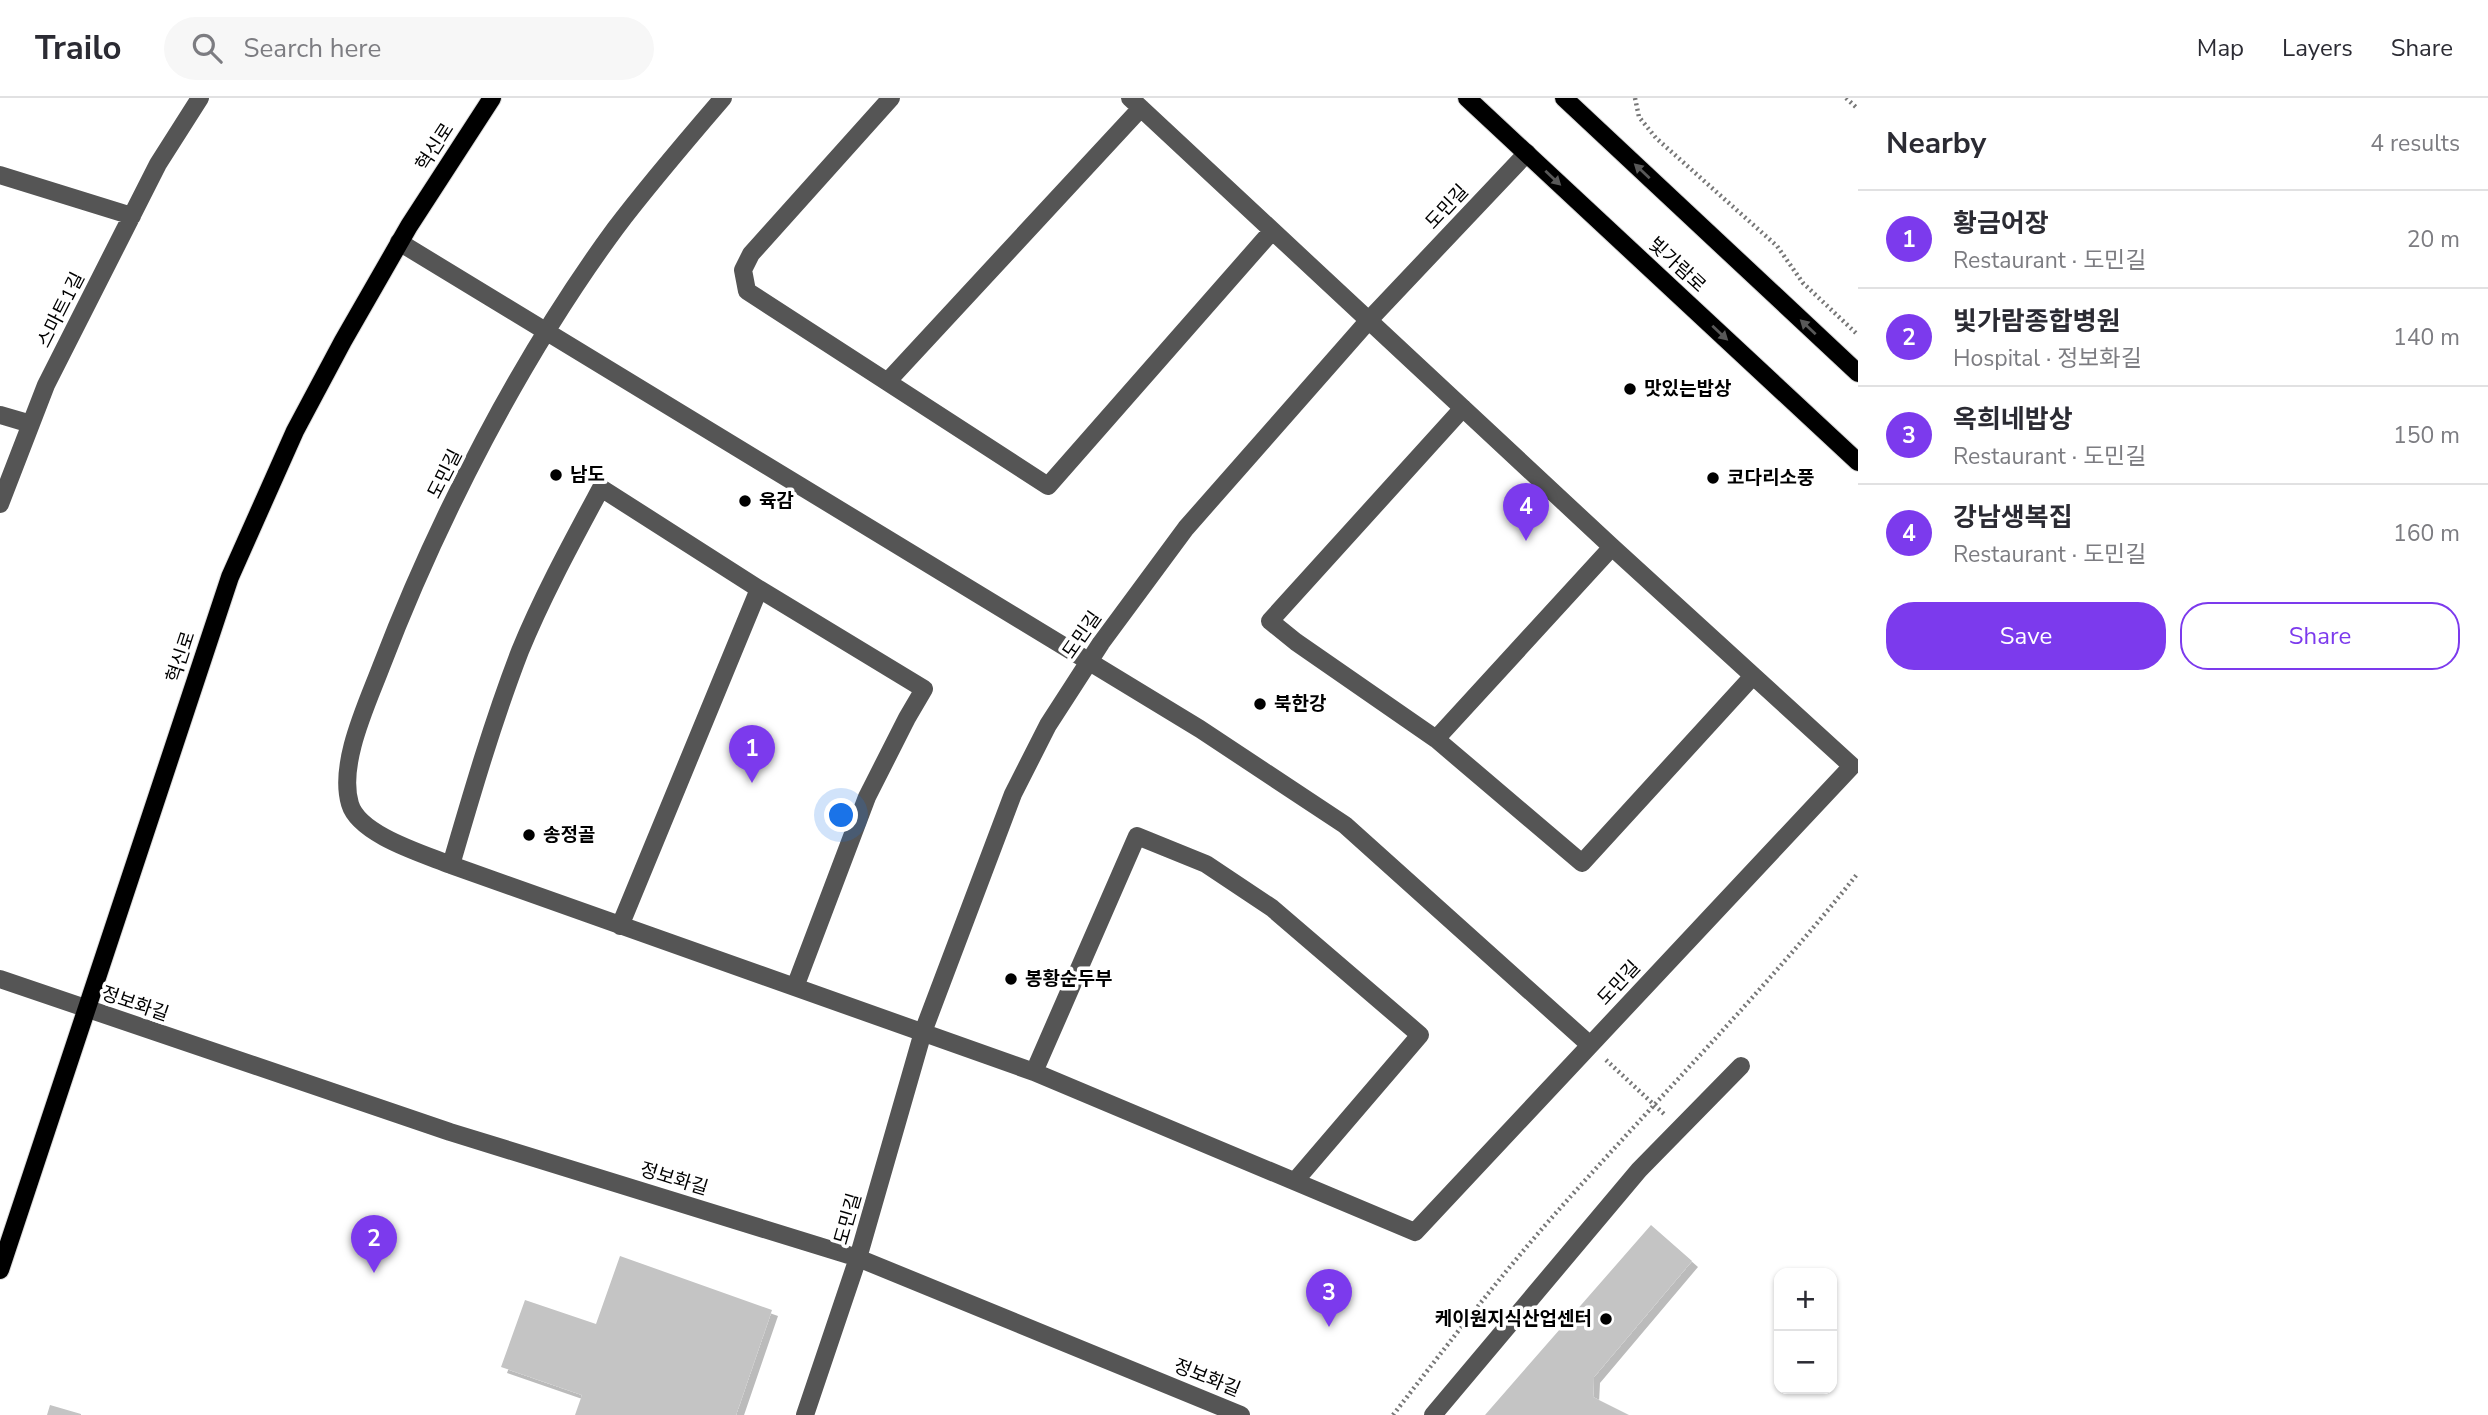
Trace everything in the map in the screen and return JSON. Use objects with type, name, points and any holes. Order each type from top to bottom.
[{"type":"main road","name":"혁신로","points":[[0,1270],[229,577],[295,431],[399,242],[492,98]]},
{"type":"main road","name":"빛가람로","points":[[1467,98],[1858,462]]},
{"type":"main road","points":[[1571,100],[1858,373]]},
{"type":"street","name":"스마트1길","points":[[0,504],[46,385],[158,164],[200,98]]},
{"type":"street","name":"도민길","points":[[723,98],[614,230],[547,332],[509,397],[433,544],[377,677],[348,765],[350,805],[358,820],[391,840],[451,865],[620,926],[1034,1072],[1415,1232],[1852,766],[1612,547],[1135,103],[887,382]]},
{"type":"street","points":[[891,98],[751,254],[743,270],[747,291],[1048,486],[1272,231]]},
{"type":"street","name":"도민길","points":[[805,1415],[858,1258],[923,1032],[1013,794],[1048,725],[1089,662],[1186,528],[1369,320],[1527,153]]},
{"type":"street","points":[[0,175],[132,216]]},
{"type":"street","points":[[399,242],[1200,729],[1345,825],[1590,1045]]},
{"type":"street","points":[[1463,408],[1270,621],[1436,739],[1582,863],[1753,676]]},
{"type":"street","points":[[0,415],[31,424]]},
{"type":"street","points":[[451,865],[485,751],[521,650],[555,573],[601,488],[759,589],[924,689],[867,797],[795,987]]},
{"type":"street","points":[[1436,739],[1612,547]]},
{"type":"street","points":[[620,926],[759,589]]},
{"type":"street","points":[[1034,1072],[1137,836],[1206,864],[1272,908],[1420,1035],[1295,1181]]},
{"type":"street","name":"정보화길","points":[[0,979],[450,1132],[858,1258],[1241,1415]]},
{"type":"street","points":[[1433,1415],[1639,1170],[1741,1066]]},
{"type":"path","points":[[1635,98],[1639,117],[1656,138],[1777,246],[1803,283],[1858,335]]},
{"type":"path","points":[[1846,98],[1858,109]]},
{"type":"path","points":[[1393,1415],[1500,1278],[1561,1207],[1806,938],[1858,873]]},
{"type":"path","points":[[1590,1045],[1679,1128]]},
{"type":"building","name":"케이원지식산업센터","points":[[1651,1225],[1692,1261],[1594,1377],[1593,1397],[1629,1415],[1485,1415]]},
{"type":"building","points":[[620,1256],[772,1310],[736,1415],[575,1415],[582,1395],[501,1367],[525,1300],[596,1324]]},
{"type":"building","points":[[50,1405],[81,1414],[81,1415],[47,1415]]},
{"type":"place","name":"맛있는밥상","points":[[1630,389]]},
{"type":"place","name":"남도","points":[[556,475]]},
{"type":"place","name":"코다리소풍","points":[[1713,478]]},
{"type":"place","name":"육감","points":[[745,501]]},
{"type":"place","name":"강남생복집","points":[[1526,541]]},
{"type":"place","name":"북한강","points":[[1260,704]]},
{"type":"place","name":"황금어장","points":[[752,783]]},
{"type":"place","name":"송정골","points":[[529,835]]},
{"type":"place","name":"봉황순두부","points":[[1011,979]]},
{"type":"place","name":"빛가람종합병원","points":[[374,1273]]},
{"type":"place","name":"케이원지식산업센터","points":[[1606,1319]]},
{"type":"place","name":"옥희네밥상","points":[[1329,1327]]}]
